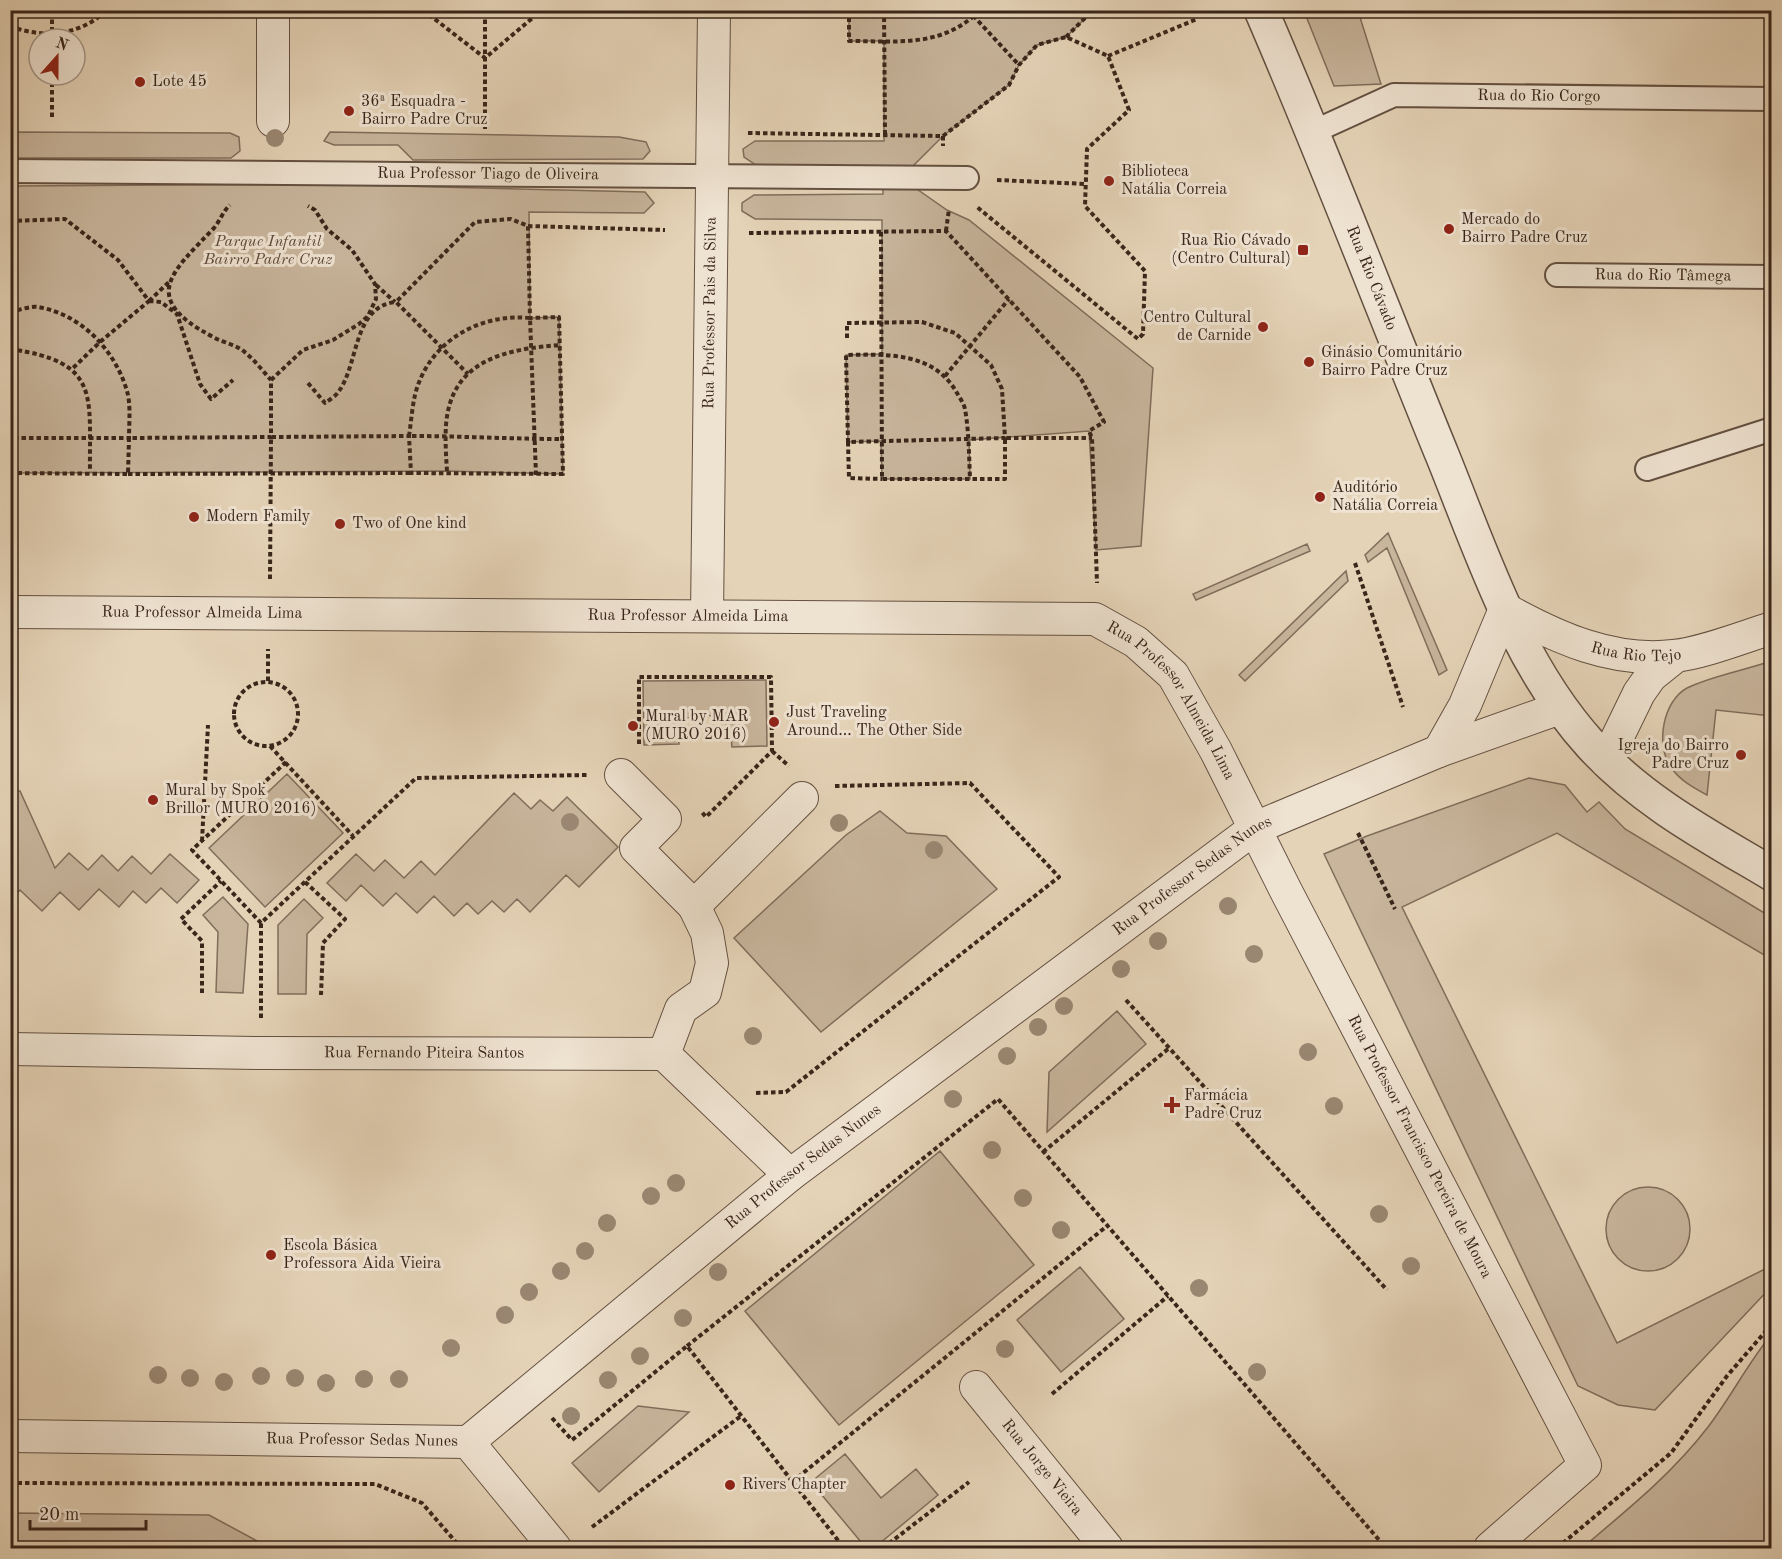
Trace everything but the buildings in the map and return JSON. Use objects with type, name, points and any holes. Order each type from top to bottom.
[{"type":"street","points":[[273,10],[273,122]]},
{"type":"street","name":"Rua Professor Pais da Silva","points":[[707,616],[714,10]]},
{"type":"street","name":"Rua Rio Cávado","points":[[1262,10],[1314,132],[1349,228],[1504,609],[1560,708],[1606,761],[1645,797],[1772,874]]},
{"type":"street","name":"Rua do Rio Corgo","points":[[1314,132],[1394,95],[1772,99]]},
{"type":"street","name":"Rua Professor Tiago de Oliveira","points":[[10,171],[275,171],[713,176],[967,188]]},
{"type":"street","name":"Rua do Rio Tâmega","points":[[1557,275],[1772,277]]},
{"type":"street","points":[[1647,469],[1772,429]]},
{"type":"street","points":[[1439,751],[1465,705],[1504,609]]},
{"type":"street","name":"Rua Rio Tejo","points":[[1504,609],[1559,637],[1600,651],[1643,657],[1676,656],[1772,628]]},
{"type":"street","name":"Rua Professor Almeida Lima","points":[[10,612],[1095,619],[1136,642],[1173,675],[1216,751],[1255,828]]},
{"type":"street","points":[[1606,761],[1639,693],[1651,676],[1676,656]]},
{"type":"street","name":"Rua Professor Sedas Nunes","points":[[10,1436],[468,1442],[790,1175],[1255,828],[1439,751],[1560,708]]},
{"type":"street","points":[[621,775],[665,819],[636,848],[694,906],[707,933],[712,963],[705,992],[681,1008],[664,1054],[790,1175]]},
{"type":"street","points":[[694,906],[807,785]]},
{"type":"street","name":"Rua Professor Francisco Pereira de Moura","points":[[1255,828],[1585,1465],[1490,1548]]},
{"type":"street","name":"Rua Fernando Piteira Santos","points":[[10,1049],[261,1053],[664,1054]]},
{"type":"street","name":"Rua Jorge Vieira","points":[[976,1387],[1107,1548]]},
{"type":"street","points":[[468,1442],[555,1548]]},
{"type":"path","points":[[52,10],[52,27]]},
{"type":"path","points":[[80,27],[107,10]]},
{"type":"path","points":[[423,10],[485,58]]},
{"type":"path","points":[[485,10],[485,129]]},
{"type":"path","points":[[485,58],[542,10]]},
{"type":"path","points":[[849,10],[849,40],[884,41],[925,41],[958,29],[980,10]]},
{"type":"path","points":[[884,10],[885,135]]},
{"type":"path","points":[[968,10],[1019,65]]},
{"type":"path","points":[[739,133],[943,136],[1009,86],[1019,65],[1037,45],[1066,37],[1093,10]]},
{"type":"path","points":[[1108,56],[1197,19]]},
{"type":"path","points":[[10,26],[27,32]]},
{"type":"path","points":[[967,188],[1138,339],[1143,334],[1145,272],[1085,206],[1087,148],[1129,110],[1108,56],[1066,37]]},
{"type":"path","points":[[52,87],[52,119]]},
{"type":"path","points":[[943,136],[944,154],[967,164],[967,188],[946,210],[945,231],[1080,377],[1104,422],[1089,431],[1092,438],[1097,587]]},
{"type":"path","points":[[275,171],[273,187],[315,210],[327,229],[352,250],[375,284],[468,374]]},
{"type":"path","points":[[967,188],[1086,184]]},
{"type":"path","points":[[72,369],[169,282],[191,248],[216,226],[227,207],[236,202]]},
{"type":"path","points":[[10,221],[65,219],[118,260],[149,301],[161,302],[213,337],[242,350],[271,380],[269,613]]},
{"type":"path","points":[[271,380],[303,350],[333,340],[384,303],[396,302],[475,222],[511,219],[528,226],[665,230]]},
{"type":"path","points":[[528,226],[536,475]]},
{"type":"path","points":[[749,233],[945,231]]},
{"type":"path","points":[[881,232],[882,479]]},
{"type":"path","points":[[169,282],[169,298],[177,314],[200,384],[211,399],[233,380]]},
{"type":"path","points":[[308,383],[325,403],[339,391],[376,299],[375,284]]},
{"type":"path","points":[[945,376],[1009,299]]},
{"type":"path","points":[[10,312],[36,307],[71,317],[100,342],[116,361],[128,394],[128,474]]},
{"type":"path","points":[[10,473],[411,473],[447,471],[563,474],[559,317],[508,316],[477,322],[441,347],[416,393],[409,436],[411,473]]},
{"type":"path","points":[[847,338],[847,323],[922,322],[955,333],[991,365],[1002,389],[1005,479],[970,479],[882,479],[849,478],[846,355],[882,354],[913,358],[935,368],[945,376],[965,407],[970,479]]},
{"type":"path","points":[[447,471],[446,436],[452,398],[468,374],[487,358],[512,350],[561,345]]},
{"type":"path","points":[[10,349],[60,360],[79,375],[89,403],[90,472]]},
{"type":"path","points":[[10,438],[446,436],[562,440]]},
{"type":"path","points":[[848,442],[1092,438]]},
{"type":"path","points":[[1355,563],[1403,707]]},
{"type":"path","points":[[261,923],[416,778],[621,775],[639,750],[639,677],[771,677],[772,750],[807,785],[970,783],[1059,877],[786,1092],[754,1093],[728,1116]]},
{"type":"path","points":[[270,746],[280,743],[296,728],[298,707],[287,689],[268,681],[248,687],[235,704],[236,725],[250,741],[270,746],[354,836]]},
{"type":"path","points":[[202,841],[208,725]]},
{"type":"path","points":[[698,808],[706,817],[772,750]]},
{"type":"path","points":[[261,1053],[261,923],[192,850],[286,762]]},
{"type":"path","points":[[1358,833],[1395,909]]},
{"type":"path","points":[[202,993],[202,941],[182,919],[221,881]]},
{"type":"path","points":[[305,882],[345,919],[323,943],[321,995]]},
{"type":"path","points":[[1126,1000],[1387,1290]]},
{"type":"path","points":[[1043,1152],[1168,1049]]},
{"type":"path","points":[[528,1392],[572,1440],[998,1099],[1386,1548]]},
{"type":"path","points":[[792,1482],[1107,1226]]},
{"type":"path","points":[[1052,1394],[1168,1296]]},
{"type":"path","points":[[1557,1548],[1671,1453],[1727,1376],[1772,1324]]},
{"type":"path","points":[[687,1346],[844,1548]]},
{"type":"path","points":[[592,1527],[741,1416]]},
{"type":"path","points":[[883,1548],[969,1482]]},
{"type":"path","points":[[10,1483],[375,1484],[422,1503],[461,1548]]},
{"type":"green space","points":[[849,11],[1093,11],[1066,37],[1037,45],[1019,65],[1009,85],[943,136],[901,178],[947,210],[969,220],[1153,368],[1141,546],[1096,550],[1089,431],[969,440],[970,479],[882,479],[881,441],[848,442],[846,355],[882,354],[882,220],[755,219],[742,211],[742,203],[754,195],[883,194],[883,166],[756,165],[744,157],[743,149],[755,141],[884,141],[884,41],[849,41]]},
{"type":"green space","points":[[1304,11],[1358,11],[1381,84],[1334,86]]},
{"type":"green space","points":[[11,132],[230,133],[239,137],[240,151],[231,158],[11,158]]},
{"type":"green space","points":[[330,132],[619,137],[646,142],[650,151],[643,159],[413,160],[398,145],[334,145],[324,141]]},
{"type":"green space","name":"Parque Infantil Bairro Padre Cruz","points":[[313,184],[645,192],[654,203],[644,213],[529,212],[530,318],[559,317],[563,474],[447,471],[11,473],[10,186]]},
{"type":"green space","points":[[1388,533],[1447,670],[1439,675],[1387,548],[1368,562],[1365,555]]},
{"type":"green space","points":[[1307,544],[1310,551],[1196,600],[1193,594]]},
{"type":"green space","points":[[1346,571],[1348,581],[1245,681],[1239,675]]},
{"type":"green space","points":[[1771,661],[1771,716],[1716,710],[1707,795],[1678,776],[1666,758],[1663,736],[1667,713],[1679,694],[1687,688]]},
{"type":"green space","points":[[766,680],[767,746],[732,747],[731,732],[727,725],[721,720],[704,715],[696,715],[682,723],[678,732],[679,744],[644,745],[643,681]]},
{"type":"green space","points":[[287,774],[343,833],[265,907],[209,848]]},
{"type":"green space","points":[[1529,778],[1565,785],[1587,812],[1599,802],[1625,829],[1771,917],[1771,959],[1557,833],[1402,907],[1617,1343],[1771,1266],[1771,1287],[1655,1410],[1618,1405],[1578,1386],[1324,854],[1367,836]]},
{"type":"green space","points":[[11,791],[20,791],[55,868],[69,853],[88,870],[102,855],[118,871],[132,856],[151,874],[170,854],[199,880],[177,903],[161,888],[146,903],[133,891],[119,907],[99,889],[79,910],[60,892],[42,911],[20,890],[11,900]]},
{"type":"green space","points":[[514,793],[531,809],[540,800],[553,811],[567,797],[618,847],[579,887],[566,875],[530,912],[517,899],[504,912],[492,901],[478,914],[467,903],[454,916],[434,896],[417,913],[396,893],[383,906],[361,885],[346,901],[327,883],[356,854],[374,871],[385,860],[404,878],[421,861],[435,875]]},
{"type":"green space","points":[[880,811],[907,833],[946,836],[997,889],[821,1032],[734,938],[846,835]]},
{"type":"green space","points":[[223,897],[248,924],[243,993],[216,992],[218,932],[203,915]]},
{"type":"green space","points":[[304,899],[323,918],[307,934],[306,994],[278,994],[278,925]]},
{"type":"green space","points":[[1117,1011],[1146,1044],[1047,1132],[1049,1072]]},
{"type":"green space","points":[[940,1151],[1034,1265],[839,1425],[745,1311]]},
{"type":"green space","points":[[1648,1187],[1671,1194],[1683,1206],[1690,1229],[1683,1252],[1671,1264],[1648,1271],[1625,1264],[1613,1252],[1606,1229],[1613,1206],[1625,1194]]},
{"type":"green space","points":[[1080,1267],[1124,1319],[1061,1372],[1017,1320]]},
{"type":"green space","points":[[1771,1335],[1771,1548],[1582,1548],[1648,1491],[1694,1444],[1716,1416]]},
{"type":"green space","points":[[638,1406],[689,1412],[599,1492],[572,1463]]},
{"type":"green space","points":[[845,1454],[881,1498],[916,1469],[938,1495],[874,1548],[866,1548],[811,1482]]},
{"type":"green space","points":[[11,1513],[209,1515],[270,1548],[11,1548]]},
{"type":"place","name":"Lote 45","points":[[140,82]]},
{"type":"place","name":"36ª Esquadra - Bairro Padre Cruz","points":[[349,111]]},
{"type":"place","name":"Biblioteca Natália Correia","points":[[1109,181]]},
{"type":"place","name":"Mercado do Bairro Padre Cruz","points":[[1449,229]]},
{"type":"place","name":"Rua Rio Cávado (Centro Cultural)","points":[[1303,250]]},
{"type":"place","name":"Centro Cultural de Carnide","points":[[1263,327]]},
{"type":"place","name":"Ginásio Comunitário Bairro Padre Cruz","points":[[1309,362]]},
{"type":"place","name":"Auditório Natália Correia","points":[[1320,497]]},
{"type":"place","name":"Modern Family","points":[[194,517]]},
{"type":"place","name":"Two of One kind","points":[[340,524]]},
{"type":"place","name":"Just Traveling Around… The Other Side","points":[[774,722]]},
{"type":"place","name":"Mural by MAR (MURO 2016)","points":[[633,726]]},
{"type":"place","name":"Igreja do Bairro Padre Cruz","points":[[1741,755]]},
{"type":"place","name":"Mural by Spok Brillor (MURO 2016)","points":[[153,800]]},
{"type":"place","name":"Farmácia Padre Cruz","points":[[1172,1105]]},
{"type":"place","name":"Escola Básica Professora Aida Vieira","points":[[271,1255]]},
{"type":"place","name":"Rivers Chapter","points":[[730,1485]]}]
